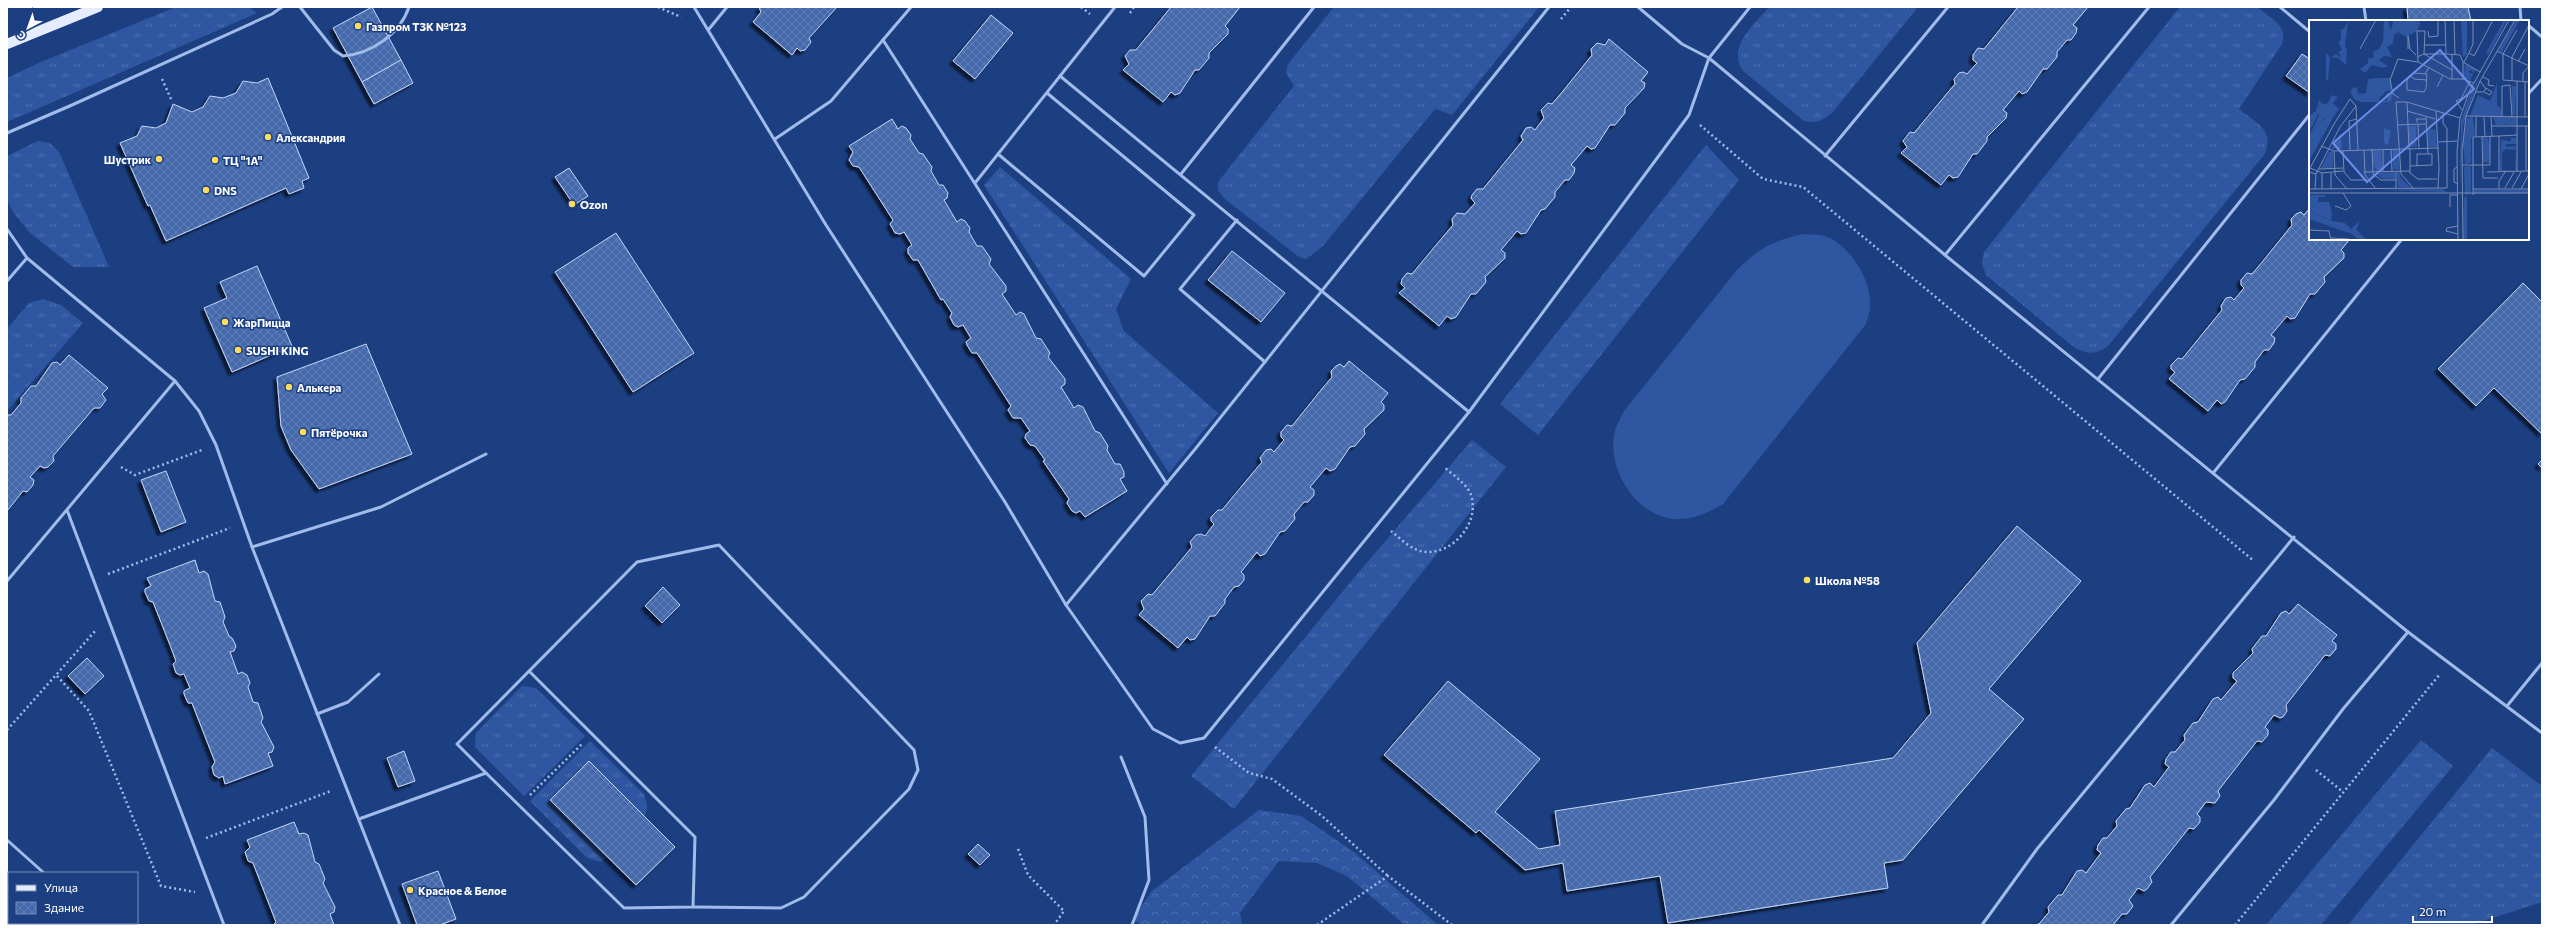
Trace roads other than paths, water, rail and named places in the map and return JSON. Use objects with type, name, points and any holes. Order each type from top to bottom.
[{"type":"main road","points":[[7,44],[98,7]]},
{"type":"lane","points":[[7,133],[272,14],[282,7]]},
{"type":"lane","points":[[300,7],[334,50],[343,56],[351,56],[386,39],[396,31],[405,19],[409,7]]},
{"type":"lane","points":[[694,7],[709,29],[826,225],[1005,502],[1066,605],[1153,729],[1180,744],[1204,738],[1469,412],[1688,115],[1708,58],[1750,7]]},
{"type":"lane","points":[[709,29],[726,7]]},
{"type":"lane","points":[[775,139],[831,101],[911,7]]},
{"type":"lane","points":[[975,183],[1115,7]]},
{"type":"lane","points":[[1181,174],[1314,7]]},
{"type":"lane","points":[[1066,605],[1167,484],[1549,7]]},
{"type":"lane","points":[[1638,7],[1682,44],[1708,58],[1945,255],[2294,537],[2408,632],[2542,733]]},
{"type":"lane","points":[[1825,156],[1948,7]]},
{"type":"lane","points":[[1945,255],[2148,7]]},
{"type":"lane","points":[[2280,7],[2309,31]]},
{"type":"lane","points":[[2364,7],[2366,20]]},
{"type":"lane","points":[[2520,7],[2521,20]]},
{"type":"lane","points":[[2529,26],[2542,36]]},
{"type":"lane","points":[[883,40],[1167,484]]},
{"type":"lane","points":[[1060,76],[1322,289],[1469,412]]},
{"type":"lane","points":[[2529,93],[2542,79]]},
{"type":"lane","points":[[998,154],[1144,276],[1194,215],[1047,93]]},
{"type":"lane","points":[[2098,379],[2309,115]]},
{"type":"lane","points":[[1237,220],[1180,290],[1265,362]]},
{"type":"lane","points":[[7,229],[27,258],[175,381],[199,411],[216,445],[245,522],[252,547],[400,925]]},
{"type":"lane","points":[[2214,472],[2401,240]]},
{"type":"lane","points":[[7,281],[27,258]]},
{"type":"lane","points":[[7,581],[175,381]]},
{"type":"lane","points":[[252,547],[381,507],[486,454]]},
{"type":"lane","points":[[67,510],[106,618],[224,925]]},
{"type":"lane","points":[[1982,925],[2036,849],[2265,570],[2294,537]]},
{"type":"lane","points":[[719,545],[914,750],[918,770],[909,788],[804,897],[781,908],[624,908],[486,772],[456,744],[637,562],[719,545]]},
{"type":"lane","points":[[2171,925],[2305,761],[2343,709],[2408,632]]},
{"type":"lane","points":[[2507,706],[2542,663]]},
{"type":"lane","points":[[529,671],[695,837],[693,907]]},
{"type":"lane","points":[[318,714],[348,702],[379,674]]},
{"type":"lane","points":[[1122,757],[1145,817],[1149,880],[1132,925]]},
{"type":"lane","points":[[359,819],[486,772]]},
{"type":"lane","points":[[7,840],[43,872]]},
{"type":"place","name":"Газпром ТЗК №123","points":[[358,26]]},
{"type":"place","name":"Александрия","points":[[268,137]]},
{"type":"place","name":"Шустрик","points":[[159,159]]},
{"type":"place","name":"ТЦ \"1А\"","points":[[215,160]]},
{"type":"place","name":"DNS","points":[[206,190]]},
{"type":"place","name":"Ozon","points":[[572,204]]},
{"type":"place","name":"ЖарПицца","points":[[225,322]]},
{"type":"place","name":"SUSHI KING","points":[[238,350]]},
{"type":"place","name":"Алькера","points":[[289,387]]},
{"type":"place","name":"Пятёрочка","points":[[303,432]]},
{"type":"place","name":"Школа №58","points":[[1807,580]]},
{"type":"place","name":"Красное & Белое","points":[[410,890]]}]
